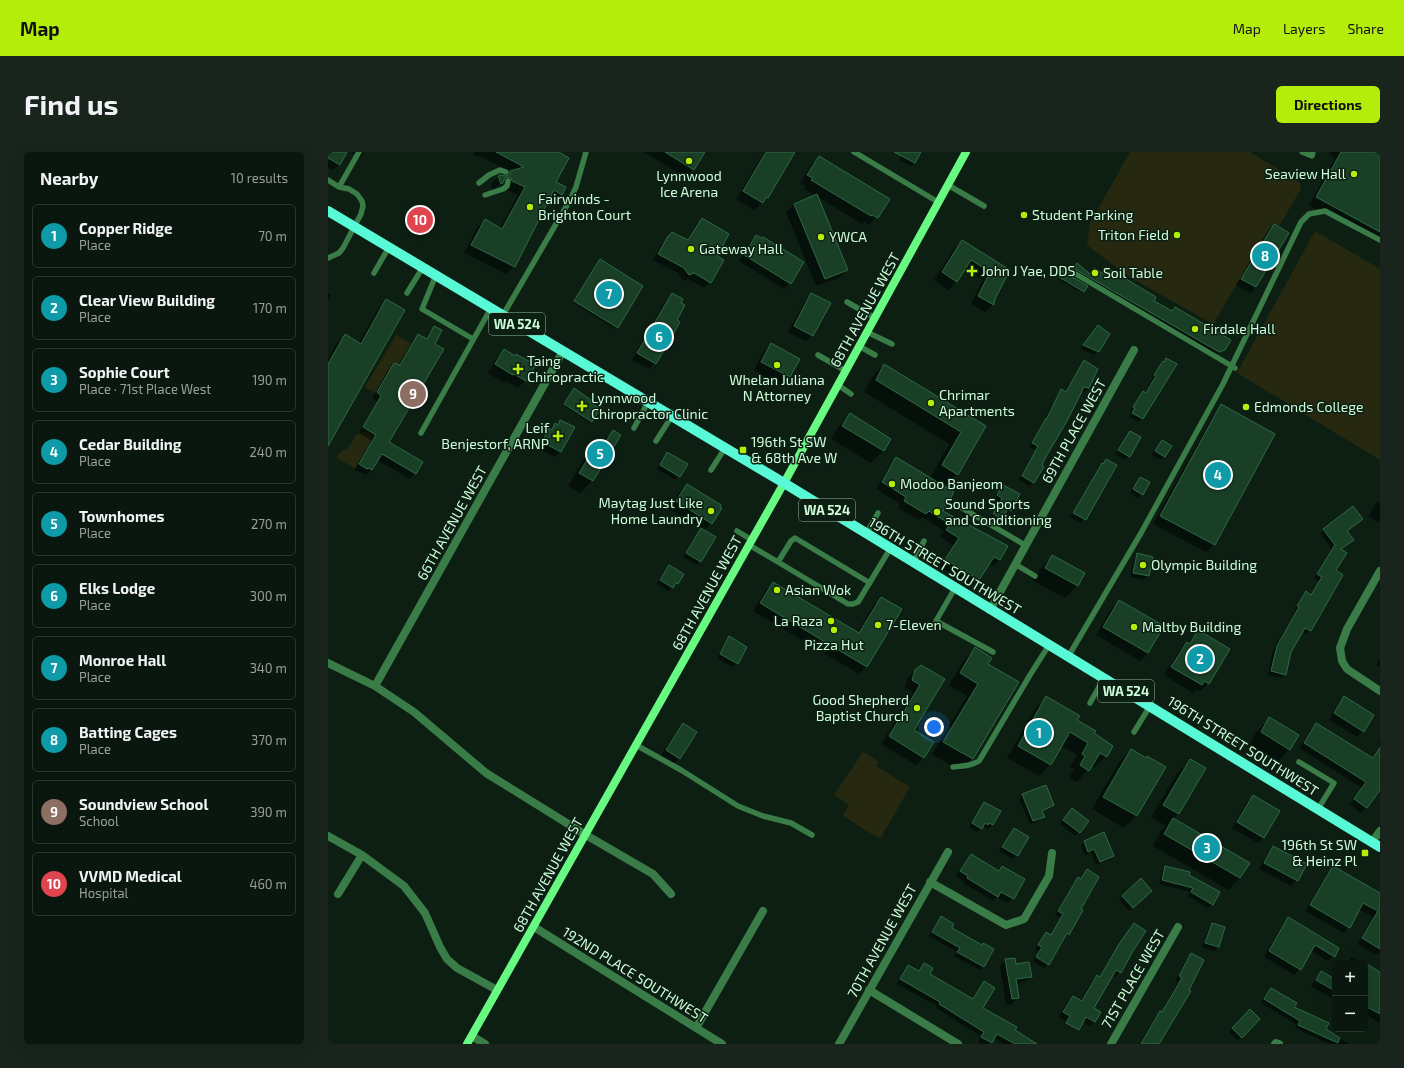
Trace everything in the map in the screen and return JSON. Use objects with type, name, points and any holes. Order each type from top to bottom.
[{"type":"main road","name":"196TH STREET SOUTHWEST","points":[[328,211],[784,483],[1376,845]]},
{"type":"street","name":"68TH AVENUE WEST","points":[[467,1044],[784,483],[966,152]]},
{"type":"street","name":"69TH PLACE WEST","points":[[990,610],[1134,350]]},
{"type":"street","name":"66TH AVENUE WEST","points":[[375,686],[563,351]]},
{"type":"street","points":[[1380,571],[1347,629],[1340,648],[1342,661],[1351,673],[1380,691]]},
{"type":"street","points":[[328,663],[375,686],[414,712],[486,773],[586,835],[653,874],[671,894]]},
{"type":"street","points":[[1376,845],[1380,830]]},
{"type":"street","points":[[328,836],[362,855],[404,886],[425,913],[447,959],[457,968],[497,990]]},
{"type":"street","name":"70TH AVENUE WEST","points":[[839,1044],[948,852]]},
{"type":"street","points":[[930,882],[1006,925],[1024,919],[1049,876],[1052,853]]},
{"type":"street","points":[[338,894],[362,855]]},
{"type":"street","points":[[696,1028],[763,911]]},
{"type":"street","name":"192ND PLACE SOUTHWEST","points":[[534,927],[722,1044]]},
{"type":"street","name":"71ST PLACE WEST","points":[[1111,1044],[1178,927]]},
{"type":"street","points":[[869,990],[958,1044]]},
{"type":"street","points":[[472,1036],[485,1044]]},
{"type":"lane","points":[[339,187],[359,152]]},
{"type":"lane","points":[[503,315],[570,200],[576,187],[586,152]]},
{"type":"lane","points":[[854,152],[938,202]]},
{"type":"lane","points":[[1302,152],[1312,156],[1313,152]]},
{"type":"lane","points":[[479,183],[489,175],[500,170],[506,172]]},
{"type":"lane","points":[[328,180],[339,187],[349,189],[358,194],[363,206],[362,212],[355,227],[343,248],[338,253],[328,258]]},
{"type":"lane","points":[[485,195],[503,189],[507,186],[508,181]]},
{"type":"lane","points":[[948,185],[984,206]]},
{"type":"lane","points":[[1068,657],[1141,533],[1223,384],[1234,367],[1301,222],[1309,214],[1325,211],[1380,240]]},
{"type":"lane","points":[[374,273],[389,247]]},
{"type":"lane","points":[[407,293],[423,267]]},
{"type":"lane","points":[[1069,270],[1234,367]]},
{"type":"lane","points":[[436,275],[422,309],[474,339]]},
{"type":"lane","points":[[847,302],[875,318]]},
{"type":"lane","points":[[421,433],[491,308]]},
{"type":"lane","points":[[867,332],[892,344]]},
{"type":"lane","points":[[860,346],[875,355]]},
{"type":"lane","points":[[818,355],[846,371]]},
{"type":"lane","points":[[838,385],[851,394]]},
{"type":"lane","points":[[634,428],[648,402]]},
{"type":"lane","points":[[656,441],[672,416]]},
{"type":"lane","points":[[711,470],[724,448]]},
{"type":"lane","points":[[962,508],[1026,545]]},
{"type":"lane","points":[[866,534],[878,513]]},
{"type":"lane","points":[[737,531],[750,543],[778,562],[848,604],[858,602],[890,549]]},
{"type":"lane","points":[[778,562],[791,541],[795,538],[870,583]]},
{"type":"lane","points":[[913,562],[924,541]]},
{"type":"lane","points":[[1015,564],[1034,576]]},
{"type":"lane","points":[[955,588],[936,621],[993,652]]},
{"type":"lane","points":[[954,766],[968,766],[979,761],[1049,645]]},
{"type":"lane","points":[[1090,703],[1104,678]]},
{"type":"lane","points":[[1134,732],[1150,706]]},
{"type":"lane","points":[[636,745],[681,770],[738,806],[763,816],[791,823],[812,835]]},
{"type":"lane","points":[[1298,762],[1334,783],[1318,809]]},
{"type":"green space","name":"Triton Field","points":[[1130,152],[1250,152],[1300,183],[1301,189],[1279,226],[1273,223],[1213,324],[1128,276],[1087,245],[1090,223]]},
{"type":"green space","points":[[1315,231],[1380,269],[1380,460],[1237,373]]},
{"type":"green space","points":[[396,335],[411,343],[398,365],[393,362],[375,393],[365,387]]},
{"type":"green space","points":[[366,431],[374,436],[355,469],[337,458],[339,453],[348,448],[356,435]]},
{"type":"green space","points":[[863,752],[879,762],[876,766],[910,787],[880,839],[843,816],[849,805],[834,795]]},
{"type":"building","points":[[328,152],[347,152],[340,165],[328,158]]},
{"type":"building","name":"Fairwinds - Brighton Court","points":[[496,152],[559,152],[569,158],[556,182],[566,187],[562,195],[554,190],[515,267],[471,245],[485,219],[502,229],[525,187],[512,181],[511,178],[508,177],[505,178],[501,184],[498,176],[507,176],[510,174],[510,171],[524,167]]},
{"type":"building","name":"Lynnwood Ice Arena","points":[[665,152],[705,152],[694,170]]},
{"type":"building","points":[[766,152],[795,152],[768,198],[766,197],[763,203],[743,191]]},
{"type":"building","points":[[894,152],[921,152],[915,163]]},
{"type":"building","name":"Seaview Hall","points":[[1341,152],[1380,152],[1380,232],[1316,197]]},
{"type":"building","points":[[819,156],[890,199],[878,218],[872,215],[871,216],[811,180],[813,178],[807,175]]},
{"type":"building","name":"YWCA","points":[[817,194],[848,270],[825,279],[794,204]]},
{"type":"building","points":[[411,208],[417,212],[419,210],[432,221],[426,230],[417,225],[416,227],[408,222],[410,218],[406,216]]},
{"type":"building","name":"Gateway Hall","points":[[702,218],[729,234],[717,256],[724,260],[711,283],[694,273],[689,275],[684,268],[658,254],[668,236],[672,232],[688,240]]},
{"type":"building","points":[[1274,224],[1289,233],[1256,287],[1241,279]]},
{"type":"building","points":[[756,235],[761,238],[763,237],[804,262],[791,284],[744,255]]},
{"type":"building","points":[[962,240],[1010,270],[995,299],[994,305],[978,296],[990,272],[971,260],[957,282],[942,272]]},
{"type":"building","points":[[600,259],[643,286],[618,328],[574,301]]},
{"type":"building","points":[[1077,263],[1090,274],[1094,268],[1102,273],[1106,267],[1156,297],[1154,301],[1172,311],[1175,307],[1231,340],[1225,350],[1219,352],[1073,268]]},
{"type":"building","points":[[1064,269],[1067,274],[1088,286],[1084,292],[1059,277]]},
{"type":"building","points":[[672,293],[683,299],[681,303],[685,305],[677,320],[680,322],[656,364],[637,353]]},
{"type":"building","points":[[811,293],[831,303],[813,336],[794,326]]},
{"type":"building","points":[[386,299],[405,310],[328,446],[328,364],[345,334],[361,344]]},
{"type":"building","points":[[1098,325],[1110,334],[1099,352],[1083,345]]},
{"type":"building","points":[[434,326],[442,330],[435,344],[444,349],[389,442],[423,462],[416,474],[382,454],[372,470],[367,469],[359,464],[376,435],[363,427],[381,396],[377,392],[394,363],[400,365],[418,334],[427,339]]},
{"type":"building","points":[[771,343],[800,359],[790,377],[761,362]]},
{"type":"building","name":"Taing Chiropractic","points":[[504,349],[515,356],[516,354],[536,365],[526,381],[495,364]]},
{"type":"building","points":[[1166,358],[1177,364],[1143,419],[1132,413],[1135,408],[1133,407],[1143,391],[1146,393],[1156,376],[1154,375]]},
{"type":"building","points":[[1084,360],[1098,369],[1089,388],[1084,387],[1067,421],[1044,460],[1042,465],[1044,467],[1034,483],[1022,476],[1038,446],[1032,443],[1047,418],[1061,389],[1066,392]]},
{"type":"building","name":"Chrimar Apartments","points":[[884,364],[986,426],[958,475],[942,465],[961,432],[876,380]]},
{"type":"building","name":"Lynnwood Chiropractor Clinic","points":[[574,388],[591,400],[590,402],[600,409],[592,422],[564,404]]},
{"type":"building","points":[[1221,404],[1275,434],[1215,545],[1160,516]]},
{"type":"building","points":[[850,413],[891,439],[884,451],[842,426]]},
{"type":"building","name":"Leif Benjestorf, ARNP","points":[[560,420],[575,427],[561,452],[542,442],[549,428],[552,430],[555,423],[558,425]]},
{"type":"building","points":[[613,430],[621,435],[593,481],[579,473],[599,440],[605,443]]},
{"type":"building","points":[[1130,431],[1141,437],[1130,457],[1118,450]]},
{"type":"building","points":[[1162,440],[1172,446],[1165,457],[1155,451]]},
{"type":"building","points":[[667,452],[688,464],[680,477],[660,465]]},
{"type":"building","points":[[896,457],[954,492],[943,511],[1008,546],[1000,560],[994,557],[979,580],[945,559],[959,538],[946,530],[950,524],[929,511],[926,514],[904,501],[906,497],[882,482]]},
{"type":"building","points":[[1106,459],[1117,465],[1086,520],[1073,513],[1102,463],[1103,464]]},
{"type":"building","points":[[1140,477],[1150,482],[1143,495],[1133,489]]},
{"type":"building","points":[[687,484],[721,505],[720,507],[722,508],[712,524],[676,501]]},
{"type":"building","points":[[1003,485],[1020,494],[1011,511],[1008,509],[1002,519],[993,514],[1002,498],[997,495]]},
{"type":"building","points":[[1353,506],[1363,519],[1347,531],[1354,540],[1341,549],[1347,553],[1336,570],[1343,575],[1311,631],[1305,628],[1291,652],[1286,675],[1271,671],[1277,646],[1299,607],[1297,606],[1306,591],[1311,595],[1322,577],[1317,574],[1335,545],[1323,529]]},
{"type":"building","points":[[701,528],[716,537],[701,562],[686,553]]},
{"type":"building","name":"Olympic Building","points":[[1137,553],[1153,557],[1149,576],[1133,573]]},
{"type":"building","points":[[1052,555],[1085,573],[1078,586],[1045,568]]},
{"type":"building","points":[[669,565],[684,574],[678,584],[676,583],[673,588],[660,580]]},
{"type":"building","points":[[773,582],[859,633],[881,597],[902,609],[867,667],[760,603]]},
{"type":"building","name":"Maltby Building","points":[[1119,600],[1164,626],[1148,653],[1103,627]]},
{"type":"building","points":[[1198,630],[1230,649],[1209,684],[1204,681],[1202,685],[1171,667],[1187,642],[1190,644]]},
{"type":"building","points":[[729,636],[747,647],[738,664],[720,654]]},
{"type":"building","points":[[975,647],[992,658],[988,664],[1019,682],[973,759],[943,742],[978,684],[960,673]]},
{"type":"building","name":"Good Shepherd Baptist Church","points":[[921,665],[945,679],[914,730],[934,742],[924,758],[889,736],[920,685],[912,680],[915,670]]},
{"type":"building","points":[[1046,696],[1080,716],[1077,720],[1096,731],[1094,733],[1113,746],[1107,757],[1100,753],[1089,771],[1080,765],[1085,756],[1082,754],[1088,743],[1070,732],[1051,765],[1018,746]]},
{"type":"building","points":[[1344,696],[1374,715],[1364,732],[1334,713]]},
{"type":"building","points":[[1269,717],[1299,735],[1290,750],[1261,732]]},
{"type":"building","points":[[683,723],[697,732],[680,759],[666,750]]},
{"type":"building","points":[[1316,723],[1373,758],[1380,747],[1380,790],[1367,808],[1354,799],[1366,782],[1304,743]]},
{"type":"building","points":[[1131,749],[1166,767],[1137,816],[1103,797]]},
{"type":"building","points":[[1190,759],[1206,768],[1179,814],[1163,805]]},
{"type":"building","points":[[1046,785],[1054,805],[1042,811],[1045,817],[1033,821],[1022,794]]},
{"type":"building","points":[[1253,795],[1280,811],[1264,838],[1237,822]]},
{"type":"building","points":[[984,802],[1001,811],[993,825],[989,823],[988,825],[985,823],[982,829],[972,823]]},
{"type":"building","points":[[1072,808],[1089,821],[1080,833],[1063,820]]},
{"type":"building","points":[[1173,818],[1250,863],[1240,878],[1164,834]]},
{"type":"building","points":[[1014,828],[1029,837],[1018,856],[1002,847]]},
{"type":"building","points":[[1104,832],[1114,856],[1100,862],[1094,849],[1088,852],[1084,841]]},
{"type":"building","points":[[1273,846],[1307,864],[1298,881],[1264,863]]},
{"type":"building","points":[[971,854],[999,871],[1002,866],[1025,879],[1014,899],[1001,892],[998,897],[967,878],[968,876],[960,871]]},
{"type":"building","points":[[1165,866],[1190,872],[1189,875],[1220,892],[1213,905],[1191,892],[1193,888],[1162,880]]},
{"type":"building","points":[[1333,866],[1380,893],[1380,949],[1362,938],[1378,911],[1363,903],[1350,928],[1310,905]]},
{"type":"building","points":[[1087,869],[1099,877],[1081,909],[1083,910],[1069,935],[1067,933],[1049,965],[1036,957],[1042,947],[1038,945],[1046,932],[1051,935],[1063,914],[1058,911],[1078,877],[1081,879]]},
{"type":"building","points":[[1141,878],[1152,891],[1133,908],[1122,896]]},
{"type":"building","points":[[941,916],[954,924],[952,928],[982,945],[983,943],[994,949],[984,967],[957,952],[960,948],[932,932]]},
{"type":"building","points":[[1288,917],[1339,948],[1335,957],[1315,945],[1301,970],[1269,951]]},
{"type":"building","points":[[1134,923],[1146,931],[1121,973],[1116,970],[1094,1008],[1101,1012],[1095,1022],[1086,1017],[1079,1030],[1066,1023],[1070,1016],[1063,1012],[1073,996],[1082,1001],[1097,975],[1100,977],[1119,944]]},
{"type":"building","points":[[1212,923],[1225,927],[1219,947],[1205,943]]},
{"type":"building","points":[[1191,953],[1204,960],[1189,990],[1191,991],[1159,1044],[1141,1044],[1160,1011],[1162,1012],[1182,978],[1179,976]]},
{"type":"building","points":[[1015,958],[1016,964],[1029,962],[1032,977],[1016,979],[1019,998],[1012,999],[1005,959]]},
{"type":"building","points":[[924,963],[933,968],[930,974],[973,999],[984,981],[995,988],[983,1008],[1017,1027],[1015,1030],[1037,1044],[1015,1044],[997,1034],[992,1043],[981,1037],[984,1032],[939,1004],[940,1002],[900,979],[908,965],[919,971]]},
{"type":"building","points":[[1368,965],[1380,972],[1380,1014],[1368,1008]]},
{"type":"building","points":[[1321,971],[1332,977],[1332,989],[1316,980]]},
{"type":"building","points":[[1271,988],[1297,1003],[1294,1007],[1329,1023],[1326,1029],[1340,1038],[1338,1043],[1298,1025],[1300,1021],[1264,999]]},
{"type":"building","points":[[1250,1009],[1260,1019],[1242,1038],[1232,1028]]},
{"type":"place","name":"Lynnwood Ice Arena","points":[[689,161]]},
{"type":"place","name":"Seaview Hall","points":[[1354,174]]},
{"type":"place","name":"Fairwinds - Brighton Court","points":[[530,207]]},
{"type":"place","name":"Student Parking","points":[[1024,215]]},
{"type":"place","name":"VVMD Medical","points":[[420,220]]},
{"type":"place","name":"Triton Field","points":[[1177,235]]},
{"type":"place","name":"YWCA","points":[[821,237]]},
{"type":"place","name":"Gateway Hall","points":[[691,249]]},
{"type":"place","name":"Batting Cages","points":[[1265,256]]},
{"type":"place","name":"John J Yae, DDS","points":[[972,271]]},
{"type":"place","name":"Soil Table","points":[[1095,273]]},
{"type":"place","name":"Monroe Hall","points":[[609,294]]},
{"type":"place","name":"Firdale Hall","points":[[1195,329]]},
{"type":"place","name":"Elks Lodge","points":[[659,337]]},
{"type":"place","name":"Whelan Juliana N Attorney","points":[[777,365]]},
{"type":"place","name":"Taing Chiropractic","points":[[518,369]]},
{"type":"place","name":"Soundview School","points":[[413,394]]},
{"type":"place","name":"Chrimar Apartments","points":[[931,403]]},
{"type":"place","name":"Lynnwood Chiropractor Clinic","points":[[582,406]]},
{"type":"place","name":"Edmonds College","points":[[1246,407]]},
{"type":"place","name":"Leif Benjestorf, ARNP","points":[[558,436]]},
{"type":"place","name":"196th St SW & 68th Ave W","points":[[743,450]]},
{"type":"place","name":"Townhomes","points":[[600,454]]},
{"type":"place","name":"Cedar Building","points":[[1218,475]]},
{"type":"place","name":"Modoo Banjeom","points":[[892,484]]},
{"type":"place","name":"Maytag Just Like Home Laundry","points":[[711,511]]},
{"type":"place","name":"Sound Sports and Conditioning","points":[[937,512]]},
{"type":"place","name":"Olympic Building","points":[[1143,565]]},
{"type":"place","name":"Asian Wok","points":[[777,590]]},
{"type":"place","name":"La Raza","points":[[831,621]]},
{"type":"place","name":"7-Eleven","points":[[878,625]]},
{"type":"place","name":"Maltby Building","points":[[1134,627]]},
{"type":"place","name":"Pizza Hut","points":[[834,630]]},
{"type":"place","name":"Clear View Building","points":[[1200,659]]},
{"type":"place","name":"Good Shepherd Baptist Church","points":[[917,708]]},
{"type":"place","name":"Copper Ridge","points":[[1039,733]]},
{"type":"place","name":"Sophie Court","points":[[1207,848]]},
{"type":"place","name":"196th St SW & Heinz Pl","points":[[1365,853]]}]
